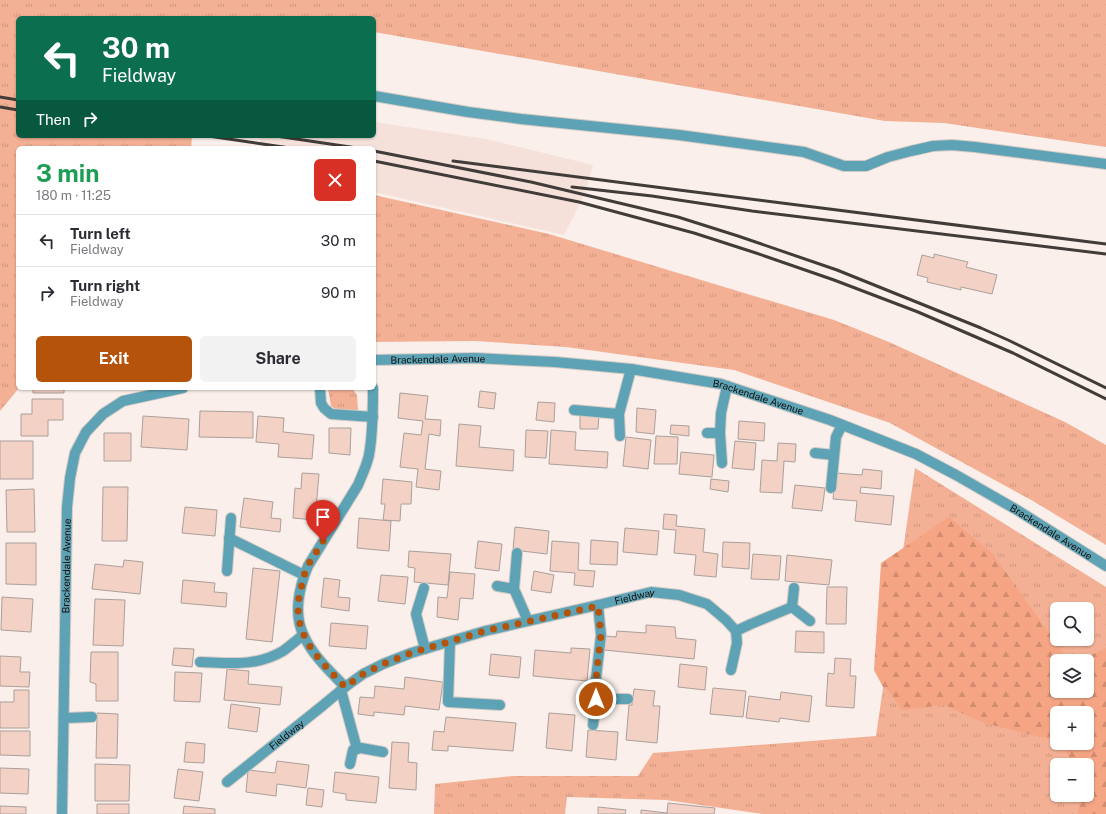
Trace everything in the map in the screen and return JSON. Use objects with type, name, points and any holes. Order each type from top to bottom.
[{"type":"street","points":[[376,96],[468,112],[521,119],[679,135],[804,152],[844,166],[866,166],[911,151],[933,146],[952,145],[1106,164]]},
{"type":"street","name":"Brackendale Avenue","points":[[376,360],[475,358],[555,362],[631,370],[721,384],[842,425],[916,454],[1017,510],[1106,566]]},
{"type":"street","points":[[620,436],[619,414],[631,370]]},
{"type":"street","points":[[722,463],[720,434],[721,413],[727,386]]},
{"type":"street","name":"Brackendale Avenue","points":[[62,814],[68,507],[70,478],[75,454],[86,432],[103,414],[123,401],[174,390]]},
{"type":"street","points":[[320,390],[324,408],[331,414],[373,417]]},
{"type":"street","points":[[358,749],[343,689],[319,660],[303,635],[299,622],[298,608],[304,575],[308,566],[336,518],[358,485],[369,456],[373,417],[373,390]]},
{"type":"street","points":[[574,410],[619,414]]},
{"type":"street","points":[[831,488],[836,437],[842,425]]},
{"type":"street","points":[[707,433],[720,434]]},
{"type":"street","points":[[815,453],[834,455]]},
{"type":"street","points":[[226,571],[231,518]]},
{"type":"street","points":[[229,538],[304,575]]},
{"type":"street","points":[[517,553],[514,589],[528,622]]},
{"type":"street","points":[[497,586],[514,589]]},
{"type":"street","points":[[424,588],[416,614],[425,649]]},
{"type":"street","points":[[792,607],[794,588]]},
{"type":"street","name":"Fieldway","points":[[227,782],[363,674],[411,653],[485,631],[598,606],[651,592],[679,595],[707,604],[726,620],[736,631]]},
{"type":"street","points":[[593,725],[596,699],[595,687],[601,635],[598,606]]},
{"type":"street","points":[[792,607],[810,621]]},
{"type":"street","points":[[731,670],[737,643],[736,631],[792,607]]},
{"type":"street","points":[[200,662],[242,664],[262,661],[283,651],[303,635]]},
{"type":"street","points":[[450,642],[448,702],[500,705]]},
{"type":"street","points":[[596,699],[628,699]]},
{"type":"street","points":[[64,718],[92,717]]},
{"type":"street","points":[[350,764],[353,750],[361,748],[383,752]]},
{"type":"shaded area","points":[[376,122],[486,139],[593,165],[585,194],[564,235],[376,192],[376,146],[260,146],[260,138],[376,138]]},
{"type":"green space","points":[[0,0],[1106,0],[1106,147],[944,123],[885,121],[376,32],[376,16],[16,16],[16,138],[192,138],[191,146],[16,146],[16,390],[17,390],[0,411]]},
{"type":"green space","points":[[376,195],[549,234],[834,320],[889,342],[1065,422],[1106,445],[1106,545],[1033,501],[890,423],[734,370],[566,347],[475,341],[376,342]]},
{"type":"green space","points":[[328,390],[353,390],[357,395],[358,410],[336,410],[331,406]]},
{"type":"green space","points":[[915,468],[1106,587],[1106,814],[763,814],[666,800],[567,797],[565,814],[434,814],[435,784],[512,776],[638,776],[653,753],[876,736]]},
{"type":"green space","points":[[949,517],[993,554],[1050,634],[1050,646],[1058,646],[1064,654],[1050,654],[1050,698],[1094,698],[1093,654],[1106,648],[1106,814],[1078,814],[1080,802],[1094,802],[1094,758],[1069,758],[1065,750],[1094,750],[1094,706],[1050,706],[1050,739],[984,723],[944,705],[902,710],[888,690],[883,687],[874,670],[881,563]]},
{"type":"building","points":[[934,254],[968,262],[966,267],[997,275],[992,294],[961,287],[961,290],[927,282],[928,278],[917,275],[922,255],[934,258]]},
{"type":"building","points":[[33,390],[64,390],[64,393],[33,393]]},
{"type":"building","points":[[480,391],[496,393],[494,409],[478,407]]},
{"type":"building","points":[[400,393],[428,396],[425,419],[441,420],[440,436],[429,434],[425,469],[441,471],[439,490],[416,487],[418,469],[400,467],[404,433],[421,435],[423,421],[398,418]]},
{"type":"building","points":[[32,399],[63,399],[63,420],[48,420],[48,436],[21,436],[21,414],[32,414]]},
{"type":"building","points":[[538,402],[555,403],[554,422],[536,420]]},
{"type":"building","points":[[637,408],[656,410],[654,434],[636,432]]},
{"type":"building","points":[[200,411],[253,412],[253,438],[199,437]]},
{"type":"building","points":[[580,414],[599,414],[598,429],[580,429]]},
{"type":"building","points":[[143,416],[189,419],[187,450],[141,447]]},
{"type":"building","points":[[258,416],[284,418],[283,432],[314,435],[312,459],[278,457],[279,444],[256,442]]},
{"type":"building","points":[[739,421],[765,423],[764,441],[738,439]]},
{"type":"building","points":[[459,424],[481,426],[479,447],[514,450],[513,471],[456,466]]},
{"type":"building","points":[[671,425],[689,426],[689,436],[670,434]]},
{"type":"building","points":[[329,428],[351,428],[350,455],[329,453]]},
{"type":"building","points":[[526,430],[548,431],[546,458],[525,457]]},
{"type":"building","points":[[551,430],[576,432],[575,450],[608,452],[607,468],[549,464]]},
{"type":"building","points":[[104,433],[131,433],[131,461],[104,461]]},
{"type":"building","points":[[656,436],[678,437],[677,464],[654,464]]},
{"type":"building","points":[[626,437],[651,440],[648,469],[623,466]]},
{"type":"building","points":[[0,441],[33,441],[33,479],[0,479]]},
{"type":"building","points":[[735,441],[756,443],[754,470],[732,468]]},
{"type":"building","points":[[778,443],[796,444],[795,462],[784,461],[782,493],[760,492],[762,460],[777,461]]},
{"type":"building","points":[[681,452],[714,455],[712,477],[679,474]]},
{"type":"building","points":[[863,469],[882,471],[881,489],[861,487],[860,493],[894,496],[891,525],[855,521],[857,501],[833,499],[836,473],[862,475]]},
{"type":"building","points":[[302,473],[319,474],[315,520],[293,518],[295,488],[301,489]]},
{"type":"building","points":[[383,479],[412,482],[411,504],[401,504],[400,521],[383,520],[385,504],[381,504]]},
{"type":"building","points":[[711,479],[729,481],[728,492],[710,489]]},
{"type":"building","points":[[795,485],[825,488],[822,511],[792,508]]},
{"type":"building","points":[[103,487],[128,487],[127,541],[102,541]]},
{"type":"building","points":[[34,489],[35,532],[7,532],[6,490]]},
{"type":"building","points":[[244,498],[273,502],[271,518],[281,519],[280,532],[240,527]]},
{"type":"building","points":[[185,507],[217,510],[215,536],[182,533]]},
{"type":"building","points":[[664,514],[677,515],[676,526],[705,529],[703,552],[718,554],[716,577],[694,575],[696,555],[674,553],[676,530],[663,529]]},
{"type":"building","points":[[359,518],[391,521],[389,551],[357,548]]},
{"type":"building","points":[[515,527],[549,531],[547,554],[513,550]]},
{"type":"building","points":[[625,528],[659,531],[657,555],[623,552]]},
{"type":"building","points":[[591,540],[618,542],[617,565],[590,564]]},
{"type":"building","points":[[478,541],[502,544],[499,571],[475,568]]},
{"type":"building","points":[[552,541],[579,543],[578,570],[595,571],[593,587],[574,585],[575,573],[550,571]]},
{"type":"building","points":[[723,542],[750,543],[749,569],[722,567]]},
{"type":"building","points":[[6,543],[36,543],[36,585],[6,584]]},
{"type":"building","points":[[409,551],[451,554],[448,585],[414,582],[415,568],[408,567]]},
{"type":"building","points":[[753,554],[781,556],[779,580],[751,579]]},
{"type":"building","points":[[787,555],[832,560],[829,585],[785,581]]},
{"type":"building","points":[[124,560],[143,562],[140,594],[92,589],[95,564],[123,567]]},
{"type":"building","points":[[253,568],[280,571],[272,642],[246,639]]},
{"type":"building","points":[[534,571],[554,575],[551,593],[531,590]]},
{"type":"building","points":[[450,572],[475,574],[473,599],[460,598],[458,620],[437,617],[438,597],[447,598]]},
{"type":"building","points":[[381,575],[408,577],[405,604],[378,601]]},
{"type":"building","points":[[324,578],[340,580],[338,597],[350,598],[349,611],[321,607]]},
{"type":"building","points":[[183,580],[215,583],[214,592],[227,593],[226,607],[181,603]]},
{"type":"building","points":[[827,587],[847,587],[846,624],[826,624]]},
{"type":"building","points":[[2,597],[33,599],[31,632],[1,630]]},
{"type":"building","points":[[95,599],[125,600],[123,646],[93,645]]},
{"type":"building","points":[[331,623],[368,626],[366,649],[329,646]]},
{"type":"building","points":[[646,625],[675,627],[676,638],[696,640],[694,659],[604,650],[605,636],[616,637],[617,631],[646,633]]},
{"type":"building","points":[[796,631],[824,632],[824,653],[795,652]]},
{"type":"building","points":[[174,648],[194,649],[192,667],[172,665]]},
{"type":"building","points":[[571,648],[590,649],[587,681],[533,676],[535,650],[571,653]]},
{"type":"building","points":[[91,652],[118,652],[118,701],[96,701],[96,684],[90,682]]},
{"type":"building","points":[[491,654],[521,657],[519,678],[489,675]]},
{"type":"building","points":[[0,656],[21,657],[20,672],[30,672],[29,687],[0,686]]},
{"type":"building","points":[[835,658],[851,659],[850,676],[856,676],[854,708],[826,706],[828,673],[834,674]]},
{"type":"building","points":[[680,664],[707,667],[705,690],[678,687]]},
{"type":"building","points":[[227,669],[249,671],[248,684],[282,687],[280,705],[224,700]]},
{"type":"building","points":[[175,672],[202,673],[200,702],[174,701]]},
{"type":"building","points":[[405,677],[443,682],[439,710],[405,706],[404,715],[374,712],[374,716],[358,714],[360,697],[374,698],[375,686],[404,689]]},
{"type":"building","points":[[713,688],[746,691],[743,717],[710,714]]},
{"type":"building","points":[[634,689],[655,691],[653,706],[660,706],[657,743],[626,740],[629,705],[632,705]]},
{"type":"building","points":[[14,690],[29,690],[29,728],[0,728],[0,702],[14,702]]},
{"type":"building","points":[[781,692],[812,696],[809,722],[780,718],[779,722],[746,718],[749,696],[780,700]]},
{"type":"building","points":[[231,704],[260,708],[257,732],[228,728]]},
{"type":"building","points":[[97,713],[118,714],[117,758],[96,758]]},
{"type":"building","points":[[549,713],[575,715],[572,751],[546,748]]},
{"type":"building","points":[[446,717],[516,723],[513,751],[448,746],[448,751],[432,750],[434,731],[444,732]]},
{"type":"building","points":[[588,730],[618,732],[616,760],[586,757]]},
{"type":"building","points":[[0,731],[30,731],[30,756],[0,755]]},
{"type":"building","points":[[186,742],[205,744],[204,763],[184,762]]},
{"type":"building","points":[[392,742],[409,743],[408,762],[417,763],[416,790],[389,788]]},
{"type":"building","points":[[277,761],[309,765],[306,788],[277,784],[276,796],[246,792],[248,770],[275,773]]},
{"type":"building","points":[[95,764],[130,765],[129,801],[95,801]]},
{"type":"building","points":[[0,768],[29,769],[28,794],[0,793]]},
{"type":"building","points":[[178,769],[203,772],[199,801],[174,798]]},
{"type":"building","points":[[335,772],[379,777],[376,803],[346,800],[346,794],[333,792]]},
{"type":"building","points":[[308,788],[324,790],[322,807],[306,805]]},
{"type":"building","points":[[668,803],[715,808],[714,814],[641,814],[641,810],[667,813]]},
{"type":"building","points":[[97,804],[129,804],[129,814],[97,814]]},
{"type":"building","points":[[0,806],[26,807],[26,814],[0,814]]},
{"type":"building","points":[[184,806],[215,809],[215,814],[183,814]]},
{"type":"building","points":[[598,807],[626,810],[625,814],[598,814]]},
{"type":"railway","points":[[0,97],[16,100]]},
{"type":"railway","points":[[0,107],[16,110]]},
{"type":"railway","points":[[222,138],[276,146]]},
{"type":"railway","points":[[290,138],[344,146]]},
{"type":"railway","points":[[376,151],[531,182],[678,217],[738,236],[837,270],[981,328],[1106,388]]},
{"type":"railway","points":[[376,161],[579,202],[694,233],[756,253],[834,280],[918,312],[1013,353],[1106,399]]},
{"type":"railway","points":[[453,161],[1106,244]]},
{"type":"railway","points":[[572,187],[652,196],[752,211],[1106,254]]},
{"type":"route","points":[[323,541],[304,575],[299,596],[299,622],[306,641],[319,660],[345,687],[363,674],[411,653],[485,631],[598,606],[601,635],[595,687],[596,699]]}]
